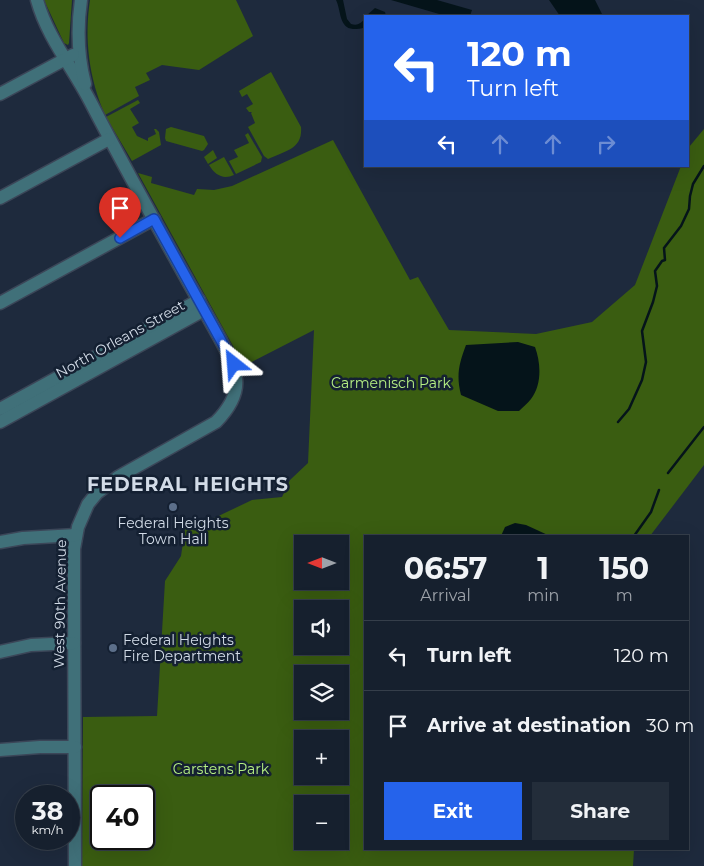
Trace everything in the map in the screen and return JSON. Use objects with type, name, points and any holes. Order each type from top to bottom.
[{"type":"street","name":"West 90th Avenue","points":[[37,0],[46,24],[236,371],[235,393],[227,409],[216,422],[107,484],[88,504],[82,515],[76,535],[74,568],[75,866]]},
{"type":"street","name":"West 90th Avenue","points":[[81,0],[79,51],[89,100]]},
{"type":"street","points":[[0,94],[79,51]]},
{"type":"street","points":[[0,198],[109,139]]},
{"type":"street","points":[[0,303],[154,219]]},
{"type":"street","name":"North Orleans Street","points":[[0,422],[48,390],[201,305]]},
{"type":"street","name":"North Orleans Street","points":[[0,409],[48,390]]},
{"type":"street","points":[[0,542],[23,538],[76,535]]},
{"type":"street","points":[[0,652],[31,645],[74,643]]},
{"type":"street","points":[[0,750],[40,747],[75,748]]},
{"type":"green space","points":[[44,0],[72,0],[68,45],[64,43]]},
{"type":"green space","points":[[90,0],[236,0],[253,36],[199,70],[162,65],[146,73],[150,80],[135,87],[139,96],[105,115],[95,87],[89,58],[88,15]]},
{"type":"green space","points":[[271,72],[301,127],[301,134],[296,145],[268,159],[264,156],[248,127],[255,123],[252,112],[249,112],[246,108],[253,104],[247,94],[242,97],[239,91]]},
{"type":"green space","points":[[138,100],[140,103],[130,109],[139,123],[132,127],[137,136],[148,141],[148,138],[156,134],[154,129],[156,129],[159,132],[161,145],[132,161],[106,117]]},
{"type":"green space","points":[[171,127],[204,136],[208,144],[202,151],[166,141],[166,129]]},
{"type":"green space","points":[[704,129],[704,465],[651,535],[364,535],[364,850],[634,850],[633,866],[82,866],[83,717],[157,716],[165,581],[181,556],[185,529],[208,521],[252,500],[282,497],[290,480],[308,463],[314,330],[244,366],[138,173],[152,177],[151,183],[194,195],[197,189],[214,190],[232,186],[333,140],[410,280],[418,277],[449,330],[536,334],[592,322],[635,285],[681,167],[689,167],[689,147]]},
{"type":"green space","points":[[248,133],[262,157],[261,162],[236,174],[229,161],[238,157],[234,150],[249,143],[245,135]]},
{"type":"green space","points":[[213,150],[217,158],[208,164],[204,157]]},
{"type":"green space","points":[[224,157],[234,175],[220,176],[209,165]]},
{"type":"shaded area","points":[[336,0],[343,0],[347,19],[351,24],[355,25],[364,19],[364,27],[348,28],[341,18]]},
{"type":"shaded area","points":[[391,0],[437,0],[472,10],[470,15],[443,15]]},
{"type":"shaded area","points":[[549,0],[595,0],[602,15],[559,15]]},
{"type":"shaded area","points":[[375,8],[385,12],[386,15],[367,15]]},
{"type":"shaded area","points":[[518,342],[535,347],[539,374],[535,393],[519,411],[498,411],[461,395],[459,370],[466,345]]},
{"type":"shaded area","points":[[515,523],[526,525],[548,535],[501,535],[505,527]]},
{"type":"waterway","points":[[618,422],[629,409],[642,380],[646,362],[642,331],[657,286],[655,271],[662,261],[665,260],[664,248],[681,226],[689,209],[693,184],[704,166]]},
{"type":"waterway","points":[[668,473],[704,427]]},
{"type":"waterway","points":[[635,535],[651,512],[659,490]]},
{"type":"place","name":"Federal Heights Town Hall","points":[[173,507]]},
{"type":"place","name":"Federal Heights Fire Department","points":[[113,648]]},
{"type":"district","name":"FEDERAL HEIGHTS","points":[[188,484]]},
{"type":"route","points":[[120,238],[154,219],[234,364]]},
{"type":"park label","name":"Carmenisch Park","points":[[391,383]]},
{"type":"park label","name":"Carstens Park","points":[[221,769]]}]
